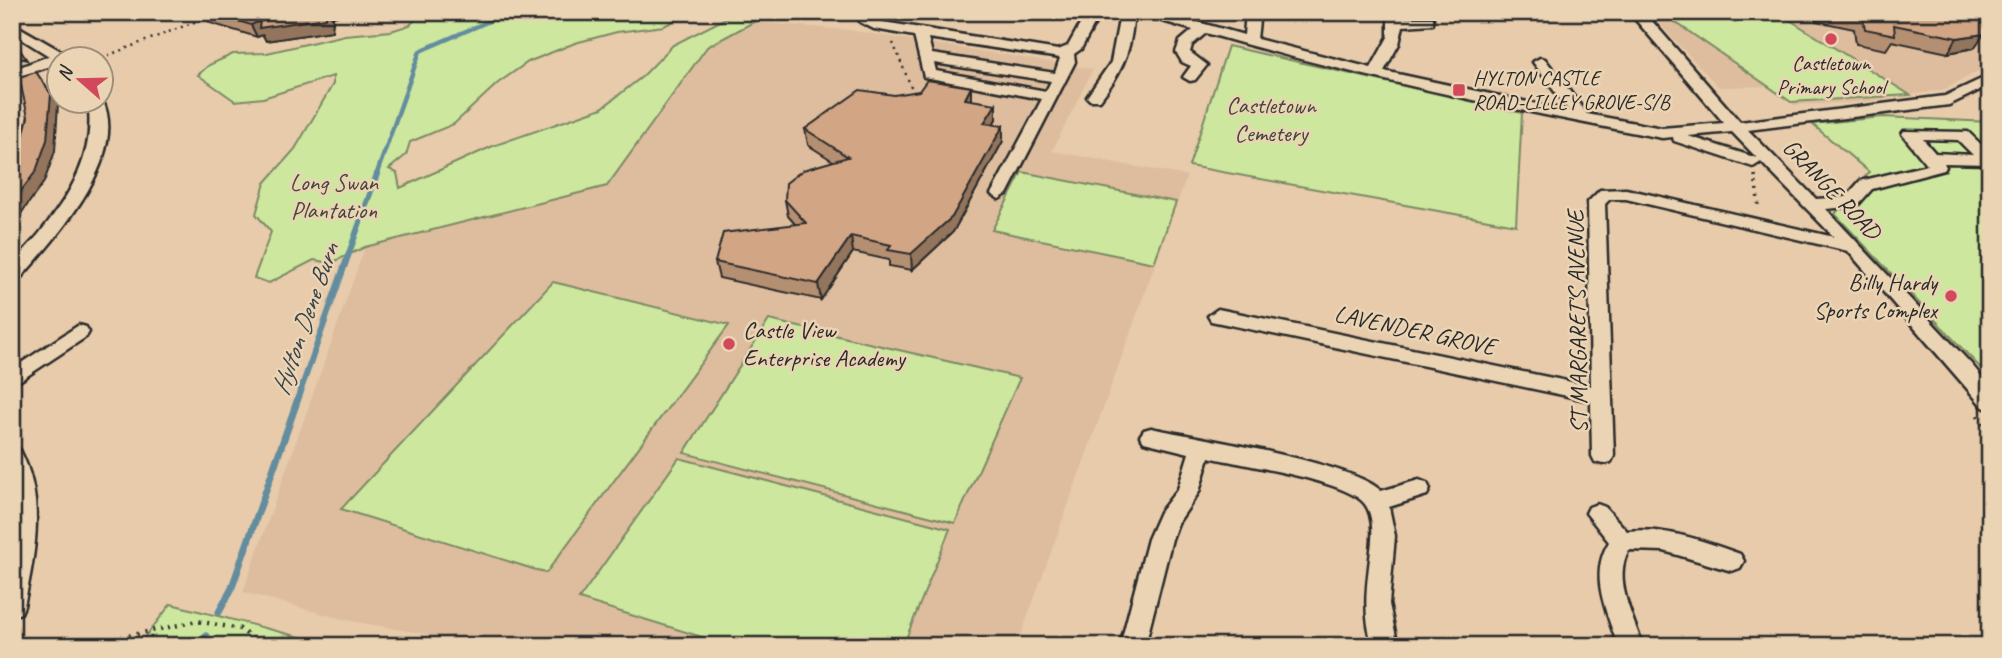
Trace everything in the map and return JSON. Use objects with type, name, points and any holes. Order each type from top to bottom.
[{"type":"street","points":[[291,23],[337,12]]},
{"type":"street","points":[[867,12],[865,19],[886,27],[1067,53],[1073,49],[1094,12]]},
{"type":"street","points":[[1094,97],[1117,70],[1124,46],[1126,20],[1136,12]]},
{"type":"street","points":[[1146,12],[1201,30],[1374,74],[1583,119],[1662,133],[1714,146],[1753,162]]},
{"type":"street","points":[[1250,43],[1253,12]]},
{"type":"street","name":"GRANGE ROAD","points":[[1636,12],[1736,127],[1854,247],[1965,370],[1990,402]]},
{"type":"street","points":[[1374,74],[1392,43],[1397,17],[1428,21]]},
{"type":"street","points":[[12,27],[19,37],[46,50]]},
{"type":"street","points":[[1190,77],[1200,65],[1187,59],[1183,52],[1185,44],[1201,30]]},
{"type":"street","points":[[920,33],[929,74],[1051,96]]},
{"type":"street","points":[[999,194],[1068,62],[1067,53]]},
{"type":"street","points":[[925,57],[1060,78]]},
{"type":"street","points":[[1540,62],[1583,119]]},
{"type":"street","points":[[12,75],[46,64]]},
{"type":"street","points":[[1662,133],[1736,127],[1949,100],[1990,79]]},
{"type":"street","points":[[12,277],[64,215],[97,154],[96,116]]},
{"type":"street","points":[[1814,204],[1851,202],[1866,185],[1938,167],[1930,158]]},
{"type":"street","name":"ST MARGARET'S AVENUE","points":[[1603,456],[1596,202],[1606,194],[1626,194],[1854,247]]},
{"type":"street","name":"LAVENDER GROVE","points":[[1218,316],[1601,396]]},
{"type":"street","points":[[16,372],[79,332]]},
{"type":"street","points":[[1151,436],[1335,477],[1362,487],[1376,502],[1384,527],[1377,597],[1380,629],[1386,646]]},
{"type":"street","points":[[1132,646],[1160,539],[1168,519],[1188,492],[1201,449]]},
{"type":"street","points":[[12,456],[21,471],[26,544],[12,606]]},
{"type":"street","points":[[1376,502],[1419,489]]},
{"type":"street","points":[[1597,513],[1622,541]]},
{"type":"street","points":[[1631,646],[1612,590],[1611,559],[1622,541],[1640,538],[1660,540],[1732,561]]},
{"type":"path","points":[[116,52],[211,16]]},
{"type":"path","points":[[886,27],[915,96]]},
{"type":"path","points":[[1753,162],[1760,225]]},
{"type":"path","points":[[82,646],[197,621],[240,629],[262,646]]},
{"type":"shaded area","name":"Castletown Primary School","points":[[1648,12],[1990,12],[1990,65],[1943,90],[1863,102],[1794,105],[1773,86],[1719,87]]},
{"type":"shaded area","name":"Castle View Enterprise Academy","points":[[726,20],[848,30],[1093,69],[1052,151],[1187,176],[1017,646],[493,646],[346,620],[243,592],[365,247],[607,186]]},
{"type":"green space","name":"Long Swan Plantation","points":[[422,12],[691,12],[664,26],[617,32],[575,43],[528,62],[498,83],[454,124],[410,142],[406,155],[389,169],[397,173],[400,188],[493,146],[602,108],[643,76],[673,45],[738,12],[772,12],[707,47],[607,186],[365,247],[331,263],[314,260],[269,283],[254,278],[271,232],[256,214],[265,183],[295,149],[333,84],[333,76],[263,98],[235,101],[198,75],[209,65],[233,54],[267,53],[345,35],[391,31],[410,25]]},
{"type":"green space","points":[[1777,12],[1910,95],[1791,102],[1662,13]]},
{"type":"green space","name":"Castletown Cemetery","points":[[1228,46],[1522,113],[1516,225],[1189,166]]},
{"type":"green space","name":"Billy Hardy Sports Complex","points":[[1883,117],[1990,122],[1990,378],[1835,214],[1869,172],[1812,124]]},
{"type":"green space","points":[[1022,172],[1176,202],[1154,263],[992,230]]},
{"type":"green space","points":[[553,282],[729,325],[546,573],[341,509]]},
{"type":"green space","points":[[769,320],[1020,378],[955,523],[684,453]]},
{"type":"green space","points":[[679,458],[950,529],[903,646],[731,646],[579,599]]},
{"type":"green space","points":[[171,604],[335,646],[138,646]]},
{"type":"building","points":[[209,12],[253,12],[251,13],[261,21],[312,12],[326,12],[326,18],[259,28],[260,21],[251,25]]},
{"type":"building","points":[[1853,12],[1983,12],[1984,34],[1957,38],[1894,25],[1895,35],[1865,29],[1862,14]]},
{"type":"building","points":[[36,72],[46,87],[46,116],[49,116],[47,140],[36,171],[12,203],[12,176],[28,117],[19,77]]},
{"type":"building","points":[[927,80],[971,87],[965,99],[996,104],[984,123],[1003,126],[952,217],[911,254],[888,250],[891,245],[851,236],[818,284],[715,262],[723,233],[806,223],[785,200],[786,183],[803,170],[848,157],[805,129],[860,90],[894,95],[919,91]]},
{"type":"waterway","name":"Hylton Dene Burn","points":[[376,176],[420,51],[510,12]]},
{"type":"waterway","name":"Hylton Dene Burn","points":[[300,392],[377,174]]},
{"type":"waterway","name":"Hylton Dene Burn","points":[[219,612],[231,590],[301,390]]},
{"type":"waterway","name":"Hylton Dene Burn","points":[[201,646],[206,636]]},
{"type":"place","name":"Castletown Primary School","points":[[1831,39]]},
{"type":"place","name":"HYLTON CASTLE ROAD-LILLEY GROVE-S/B","points":[[1459,90]]},
{"type":"place","name":"Billy Hardy Sports Complex","points":[[1951,296]]},
{"type":"place","name":"Castle View Enterprise Academy","points":[[729,344]]}]
